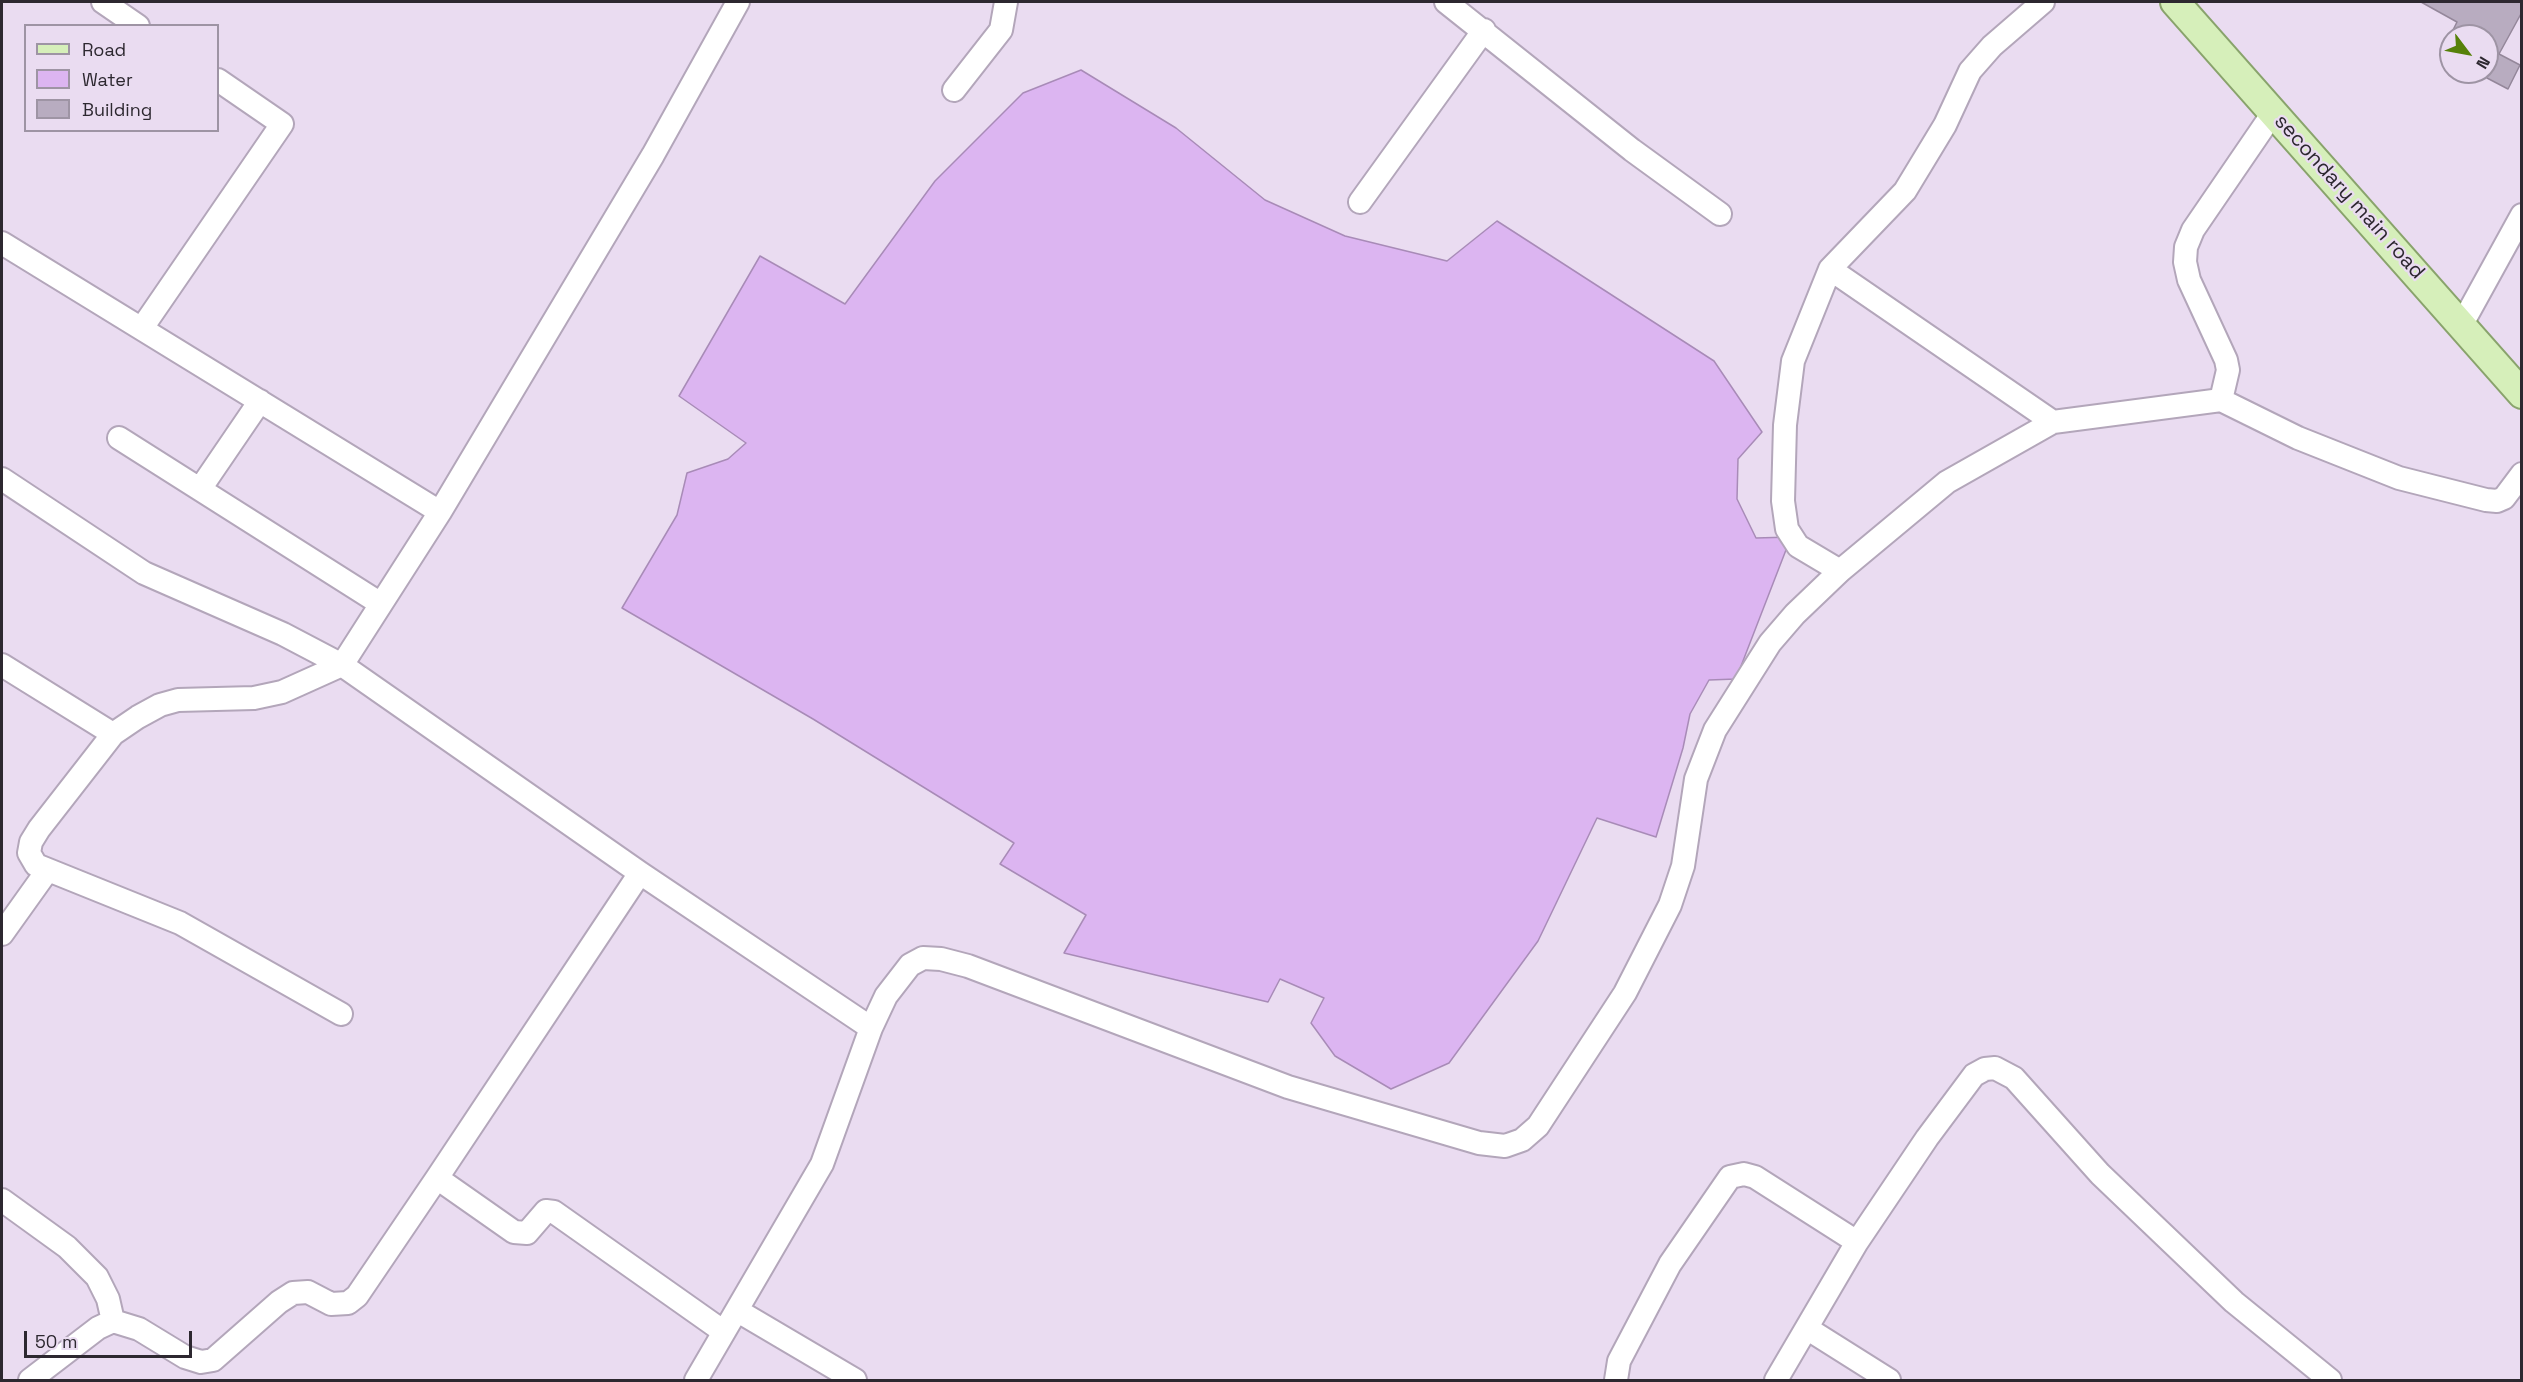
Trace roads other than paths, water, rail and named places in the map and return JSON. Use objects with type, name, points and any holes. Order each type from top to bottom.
[{"type":"main road","name":"secondary main road","points":[[2175,2],[2522,394]]},
{"type":"street","points":[[103,2],[135,24]]},
{"type":"street","points":[[341,1014],[180,923],[47,871],[30,858],[31,842],[114,734],[160,705],[178,700],[263,696],[310,681],[342,664],[440,512],[653,155],[738,2]]},
{"type":"street","points":[[954,90],[1001,30],[1006,2]]},
{"type":"street","points":[[1446,2],[1477,16],[1632,150],[1720,214]]},
{"type":"street","points":[[1840,571],[1798,546],[1787,529],[1783,501],[1785,425],[1791,370],[1830,268],[1905,190],[1945,125],[1970,70],[1992,46],[2043,2]]},
{"type":"street","points":[[1360,202],[1477,16]]},
{"type":"street","points":[[142,328],[282,124],[219,81]]},
{"type":"street","points":[[2221,400],[2228,370],[2226,360],[2189,280],[2185,262],[2186,248],[2193,230],[2273,113]]},
{"type":"street","points":[[2462,324],[2522,215]]},
{"type":"street","points":[[2,243],[440,512]]},
{"type":"street","points":[[1830,268],[2053,422]]},
{"type":"street","points":[[696,1380],[822,1164],[871,1028],[886,996],[909,965],[923,958],[940,959],[968,966],[1288,1087],[1479,1143],[1505,1146],[1522,1140],[1538,1126],[1555,1103],[1612,1013],[1670,905],[1683,866],[1696,779],[1715,730],[1770,643],[1795,614],[1840,571],[1947,482],[2053,422],[2221,400],[2298,438],[2399,478],[2486,500],[2497,501],[2504,498],[2522,474]]},
{"type":"street","points":[[200,489],[260,401]]},
{"type":"street","points":[[119,438],[381,604]]},
{"type":"street","points":[[2,479],[144,573],[283,634],[342,664],[640,873],[871,1028]]},
{"type":"street","points":[[2,664],[114,734]]},
{"type":"street","points":[[2,934],[47,871]]},
{"type":"street","points":[[30,1380],[98,1328],[113,1321],[139,1329],[185,1357],[201,1362],[213,1360],[279,1302],[293,1293],[308,1292],[331,1304],[348,1303],[357,1296],[640,873]]},
{"type":"street","points":[[1776,1380],[1857,1242],[1960,1092],[1974,1075],[1985,1069],[1995,1068],[2014,1078],[2100,1174],[2234,1302],[2330,1380]]},
{"type":"street","points":[[1616,1380],[1619,1361],[1670,1264],[1730,1177],[1744,1174],[1755,1177],[1857,1242]]},
{"type":"street","points":[[437,1178],[514,1233],[527,1233],[546,1211],[554,1212],[724,1332]]},
{"type":"street","points":[[2,1200],[67,1247],[97,1277],[108,1299],[113,1321]]},
{"type":"street","points":[[738,1311],[855,1380]]},
{"type":"street","points":[[1808,1329],[1889,1380]]},
{"type":"water","points":[[1081,70],[1176,128],[1265,200],[1345,236],[1447,261],[1497,221],[1714,361],[1762,432],[1738,459],[1737,499],[1756,538],[1791,537],[1736,679],[1709,680],[1690,714],[1683,748],[1656,837],[1597,818],[1538,941],[1449,1063],[1391,1089],[1335,1056],[1311,1023],[1324,998],[1280,979],[1268,1002],[1064,953],[1086,915],[1000,864],[1014,843],[813,719],[622,608],[677,515],[687,473],[728,459],[746,443],[679,396],[760,256],[845,304],[935,181],[1023,93]]}]
